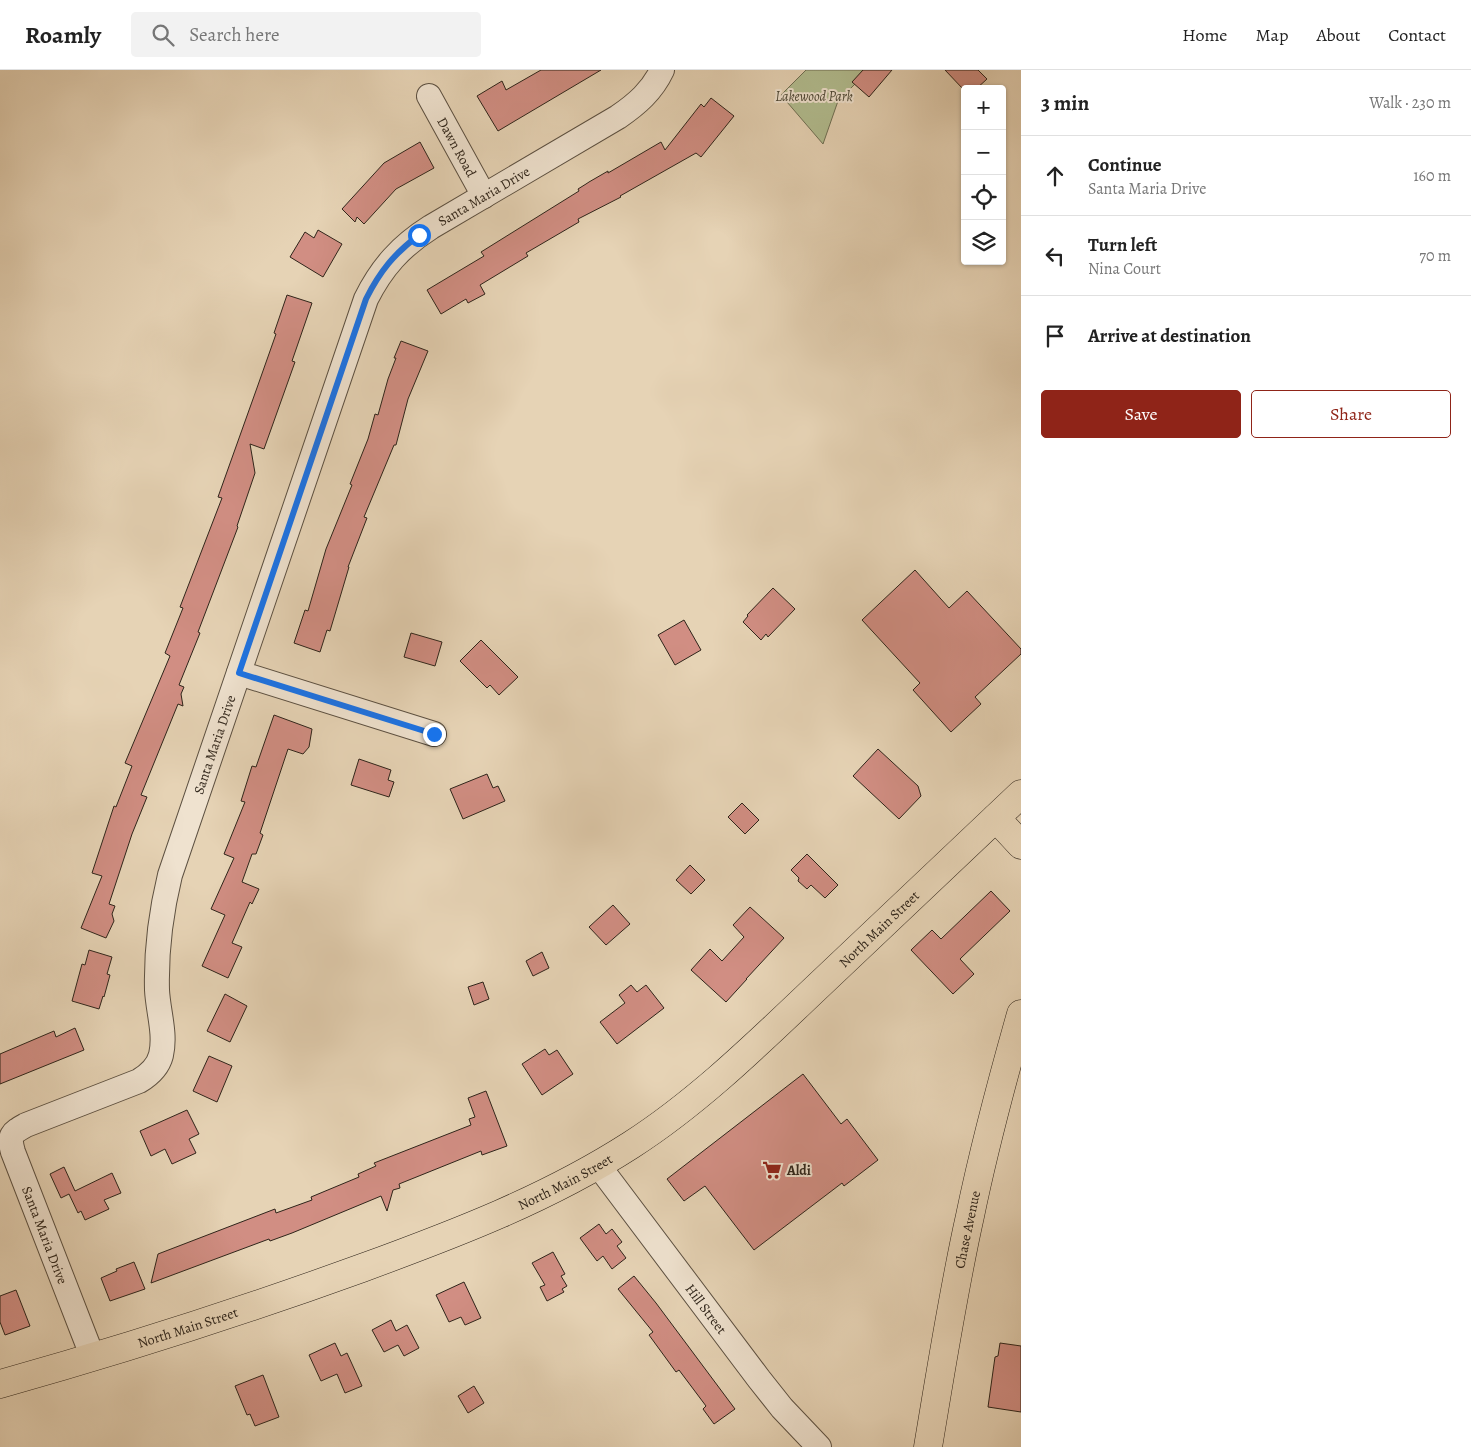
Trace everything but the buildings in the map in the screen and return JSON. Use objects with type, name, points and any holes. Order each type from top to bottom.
[{"type":"main road","name":"North Main Street","points":[[0,1384],[93,1358],[293,1293],[450,1236],[514,1209],[598,1165],[654,1129],[728,1070],[1021,794]]},
{"type":"main road","points":[[996,818],[1021,845]]},
{"type":"main road","name":"Chase Avenue","points":[[928,1447],[969,1218],[995,1106],[1021,1014]]},
{"type":"street","name":"Santa Maria Drive","points":[[93,1358],[12,1152],[10,1140],[16,1131],[26,1125],[138,1081],[152,1072],[159,1060],[162,1039],[157,990],[158,951],[166,895],[177,854],[359,319],[374,283],[393,257],[431,227],[626,112],[646,95],[662,70]]},
{"type":"street","name":"Dawn Road","points":[[429,96],[484,196]]},
{"type":"street","points":[[239,673],[434,734]]},
{"type":"street","name":"Hill Street","points":[[598,1165],[759,1379],[792,1419],[819,1447]]},
{"type":"green space","name":"Lakewood Park","points":[[806,70],[869,70],[838,101],[823,144],[781,95]]},
{"type":"place","name":"Aldi","points":[[772,1170]]},
{"type":"route","points":[[419,235],[393,257],[383,269],[366,299],[239,673],[434,734]]}]
